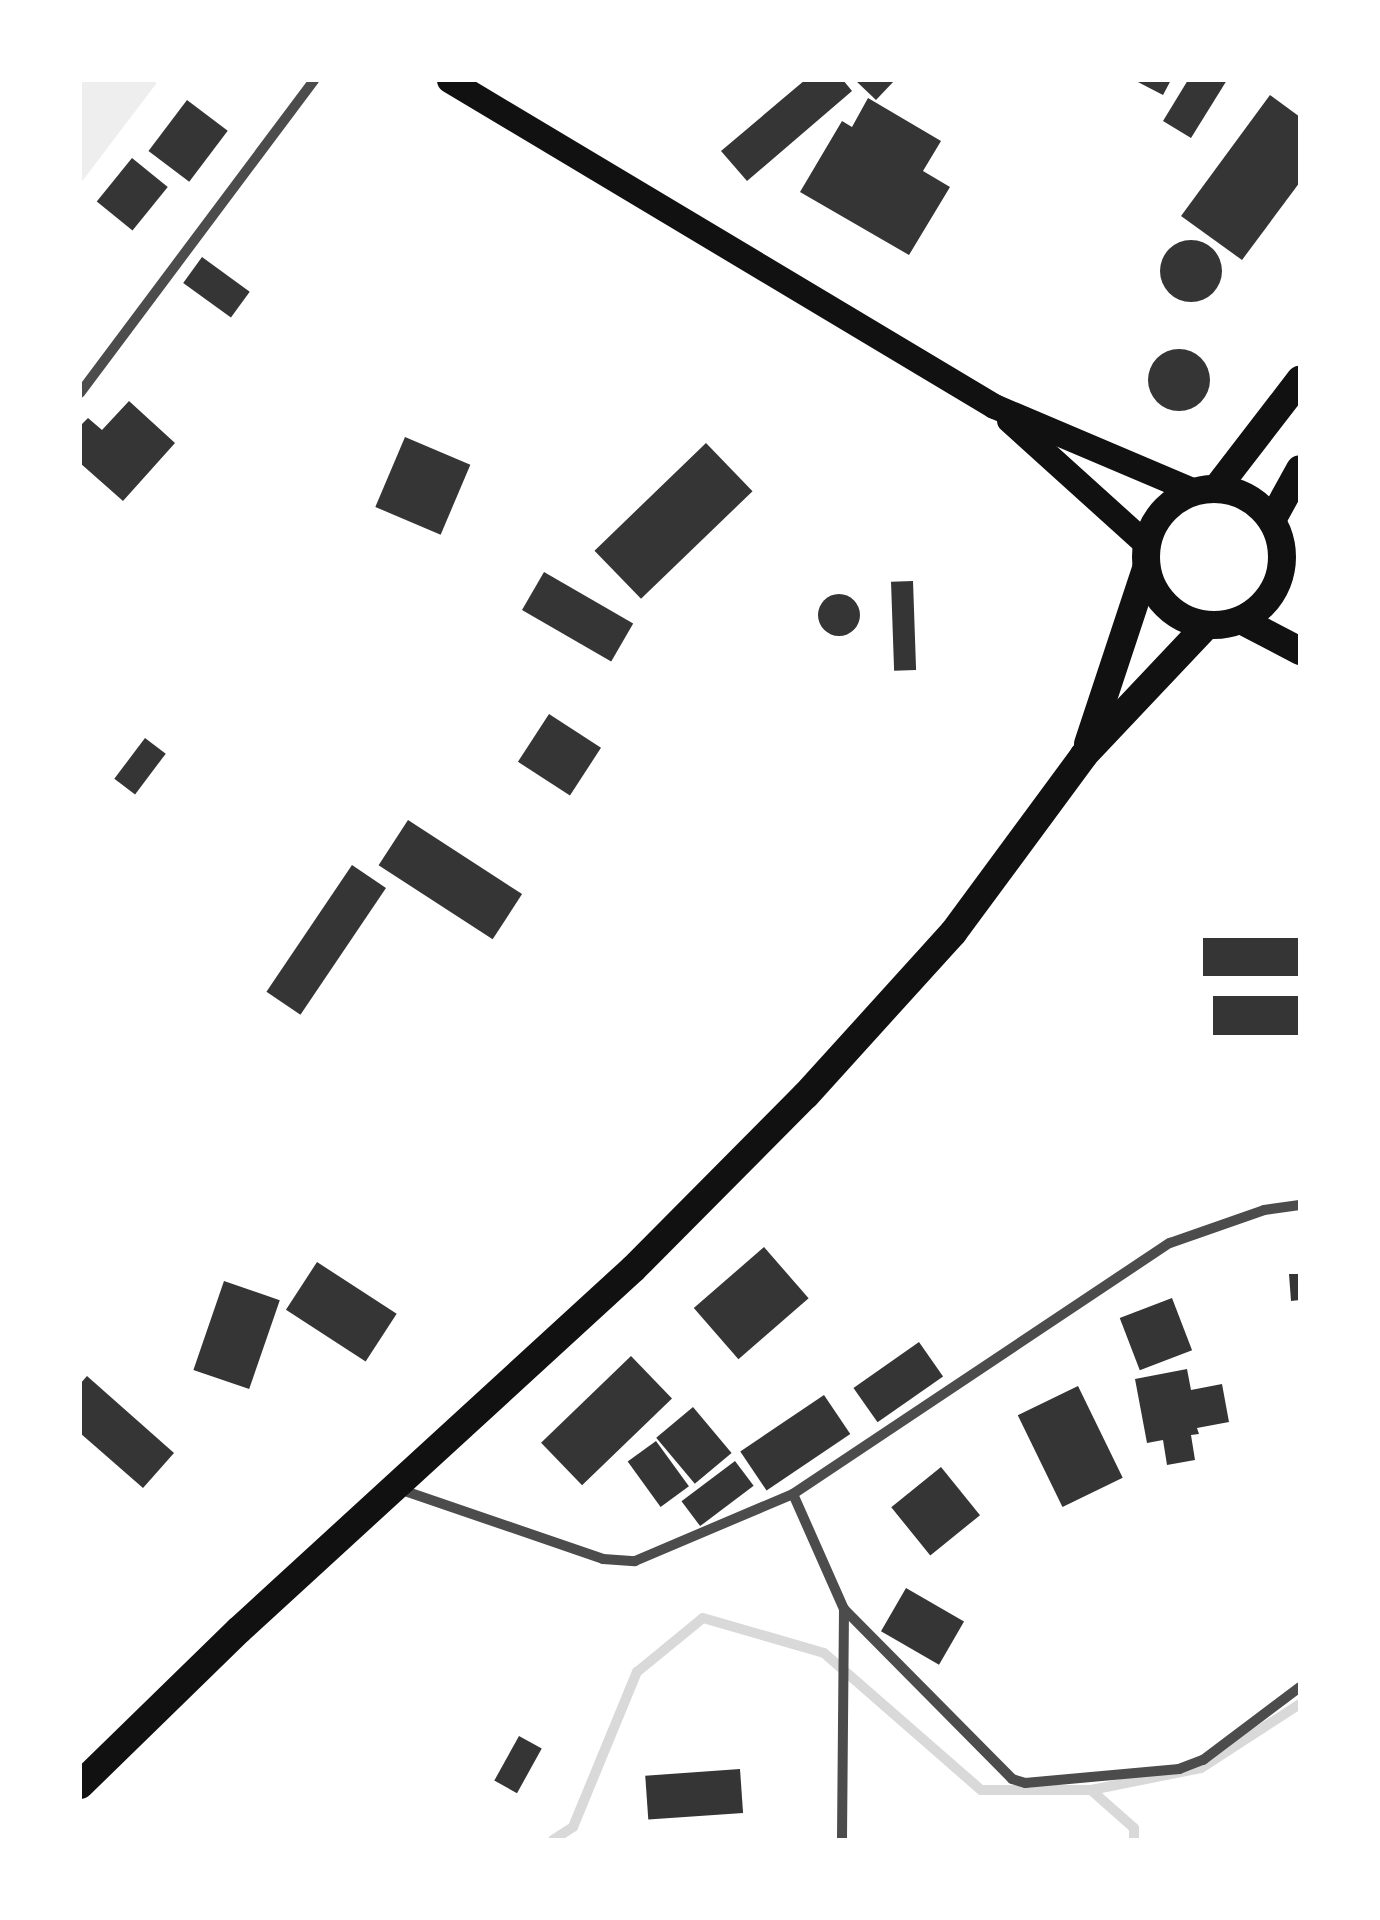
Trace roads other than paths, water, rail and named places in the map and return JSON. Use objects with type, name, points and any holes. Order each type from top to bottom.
[{"type":"highway","points":[[1084,755],[1163,511],[1205,490],[1300,380]]},
{"type":"highway","points":[[1146,557],[1153,590],[1166,607],[1207,625],[1240,620],[1262,606],[1276,585],[1283,560],[1276,528],[1300,469]]},
{"type":"highway","points":[[1205,490],[1238,492],[1276,528],[1300,558]]},
{"type":"highway","points":[[1240,620],[1300,651]]},
{"type":"highway","points":[[80,1785],[239,1630],[634,1269],[806,1095],[953,934],[1084,755],[1207,625]]},
{"type":"main road","points":[[449,80],[994,406],[1205,490]]},
{"type":"main road","points":[[994,406],[1146,557]]},
{"type":"street","points":[[80,393],[314,80]]},
{"type":"street","points":[[398,1488],[603,1559],[634,1561],[794,1494],[1170,1242],[1264,1210],[1300,1205]]},
{"type":"street","points":[[794,1494],[844,1608],[1012,1779],[1025,1783],[1178,1769],[1202,1760],[1300,1687]]},
{"type":"street","points":[[842,1840],[844,1608]]},
{"type":"waterway","points":[[553,1840],[573,1827],[637,1672],[703,1618],[824,1653],[981,1790],[1091,1790],[1201,1768],[1300,1704]]},
{"type":"waterway","points":[[1091,1790],[1134,1828],[1134,1840]]}]
